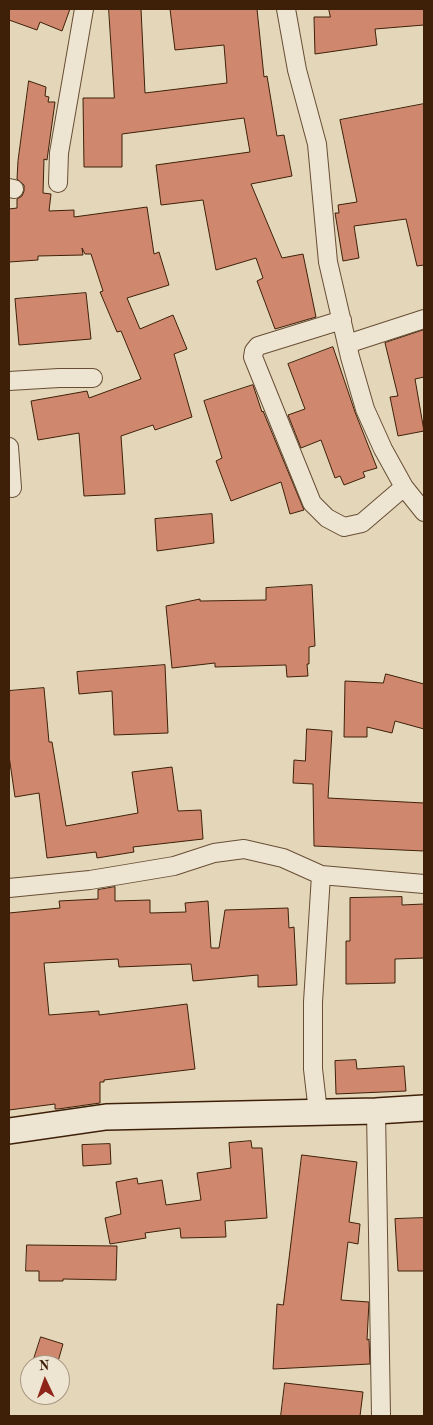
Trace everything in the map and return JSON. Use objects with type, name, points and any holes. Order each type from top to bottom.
[{"type":"street","points":[[58,183],[59,153],[84,9]]},
{"type":"street","points":[[286,9],[298,70],[317,144],[328,262],[347,344],[365,409],[383,449],[404,487],[424,512]]},
{"type":"street","points":[[347,344],[424,319]]},
{"type":"street","points":[[342,320],[258,346],[252,357],[312,503],[326,518],[344,527],[362,524],[404,487]]},
{"type":"street","points":[[9,381],[93,378]]},
{"type":"street","points":[[9,447],[12,488]]},
{"type":"street","points":[[9,888],[100,878],[174,866],[214,853],[244,849],[283,858],[321,875],[424,884]]},
{"type":"street","points":[[318,1112],[313,1069],[313,1002],[321,875]]},
{"type":"street","points":[[9,1131],[106,1117],[376,1111],[424,1108]]},
{"type":"street","points":[[376,1111],[381,1416]]},
{"type":"building","points":[[9,9],[70,9],[62,31],[40,22],[37,30],[9,20]]},
{"type":"building","points":[[109,9],[141,9],[145,93],[227,83],[224,45],[175,50],[170,9],[257,9],[264,77],[267,76],[277,136],[284,135],[292,176],[251,184],[282,258],[303,254],[316,317],[275,329],[257,281],[263,278],[256,258],[216,270],[203,200],[161,205],[156,165],[250,152],[244,118],[122,134],[122,167],[84,167],[83,98],[114,98]]},
{"type":"building","points":[[329,9],[424,9],[424,25],[375,29],[377,45],[315,54],[314,17],[330,17]]},
{"type":"building","points":[[29,81],[46,87],[45,96],[49,97],[48,102],[55,102],[47,160],[44,159],[43,193],[51,194],[49,211],[74,210],[74,217],[147,207],[154,254],[159,252],[169,285],[127,298],[140,329],[173,315],[187,349],[174,354],[192,417],[155,430],[153,425],[121,436],[125,494],[84,496],[79,433],[38,440],[31,401],[87,391],[89,398],[141,379],[121,331],[117,332],[100,292],[103,291],[91,254],[85,254],[82,248],[83,255],[38,256],[38,260],[9,262],[9,209],[17,208],[17,199],[22,196],[24,191],[24,185],[17,179]]},
{"type":"building","points":[[424,104],[424,265],[417,266],[406,219],[354,226],[359,258],[343,261],[335,213],[339,213],[338,205],[357,202],[340,120]]},
{"type":"building","points":[[86,293],[91,339],[19,345],[15,299]]},
{"type":"building","points":[[424,330],[424,377],[415,379],[424,431],[398,436],[390,397],[398,396],[385,343]]},
{"type":"building","points":[[333,347],[355,412],[377,468],[363,472],[365,477],[344,485],[340,476],[335,478],[321,440],[301,448],[288,415],[305,409],[288,364]]},
{"type":"building","points":[[253,385],[262,412],[304,510],[290,514],[281,482],[231,501],[216,461],[222,458],[204,401]]},
{"type":"building","points":[[212,514],[214,543],[157,551],[155,519]]},
{"type":"building","points":[[312,585],[315,646],[309,647],[308,676],[287,677],[286,665],[215,667],[215,663],[172,668],[166,606],[200,599],[200,601],[266,600],[266,588]]},
{"type":"building","points":[[165,665],[168,733],[114,735],[112,691],[79,694],[77,672]]},
{"type":"building","points":[[386,674],[424,684],[424,729],[395,721],[392,733],[367,727],[367,737],[344,737],[345,681],[383,683]]},
{"type":"building","points":[[44,688],[49,742],[52,742],[66,826],[138,813],[132,772],[172,767],[178,811],[201,810],[203,839],[133,847],[134,852],[97,858],[96,852],[47,858],[39,793],[15,797],[9,756],[9,691]]},
{"type":"building","points":[[307,729],[332,731],[328,798],[424,803],[424,851],[314,846],[313,784],[293,783],[294,760],[305,761]]},
{"type":"building","points":[[115,887],[115,901],[150,900],[150,913],[186,912],[185,903],[208,901],[211,948],[219,948],[225,910],[288,908],[289,928],[294,927],[297,985],[258,987],[258,975],[193,981],[191,964],[119,967],[118,959],[44,963],[49,1015],[99,1011],[99,1015],[187,1004],[195,1069],[104,1080],[104,1082],[100,1082],[100,1103],[58,1109],[55,1109],[55,1104],[9,1110],[9,913],[60,908],[59,901],[98,899],[98,890]]},
{"type":"building","points":[[402,897],[402,905],[424,904],[424,958],[395,959],[395,983],[346,984],[346,941],[350,941],[350,898]]},
{"type":"building","points":[[356,1060],[357,1069],[404,1066],[406,1091],[336,1094],[335,1061]]},
{"type":"building","points":[[251,1141],[252,1148],[262,1148],[267,1218],[225,1221],[226,1237],[181,1238],[180,1228],[145,1233],[146,1238],[110,1244],[105,1218],[121,1214],[116,1182],[137,1178],[138,1184],[162,1180],[166,1205],[201,1200],[197,1173],[231,1168],[229,1143]]},
{"type":"building","points":[[110,1144],[111,1164],[83,1166],[82,1145]]},
{"type":"building","points":[[302,1155],[357,1162],[349,1222],[360,1224],[358,1244],[348,1242],[341,1300],[369,1302],[367,1340],[369,1339],[370,1364],[273,1369],[277,1304],[283,1305]]},
{"type":"building","points":[[424,1218],[424,1271],[398,1271],[395,1219]]},
{"type":"building","points":[[27,1245],[117,1246],[116,1280],[63,1279],[63,1281],[39,1281],[39,1271],[26,1271]]},
{"type":"building","points":[[41,1337],[63,1344],[60,1355],[35,1355]]},
{"type":"building","points":[[285,1383],[363,1392],[360,1416],[281,1416]]}]
